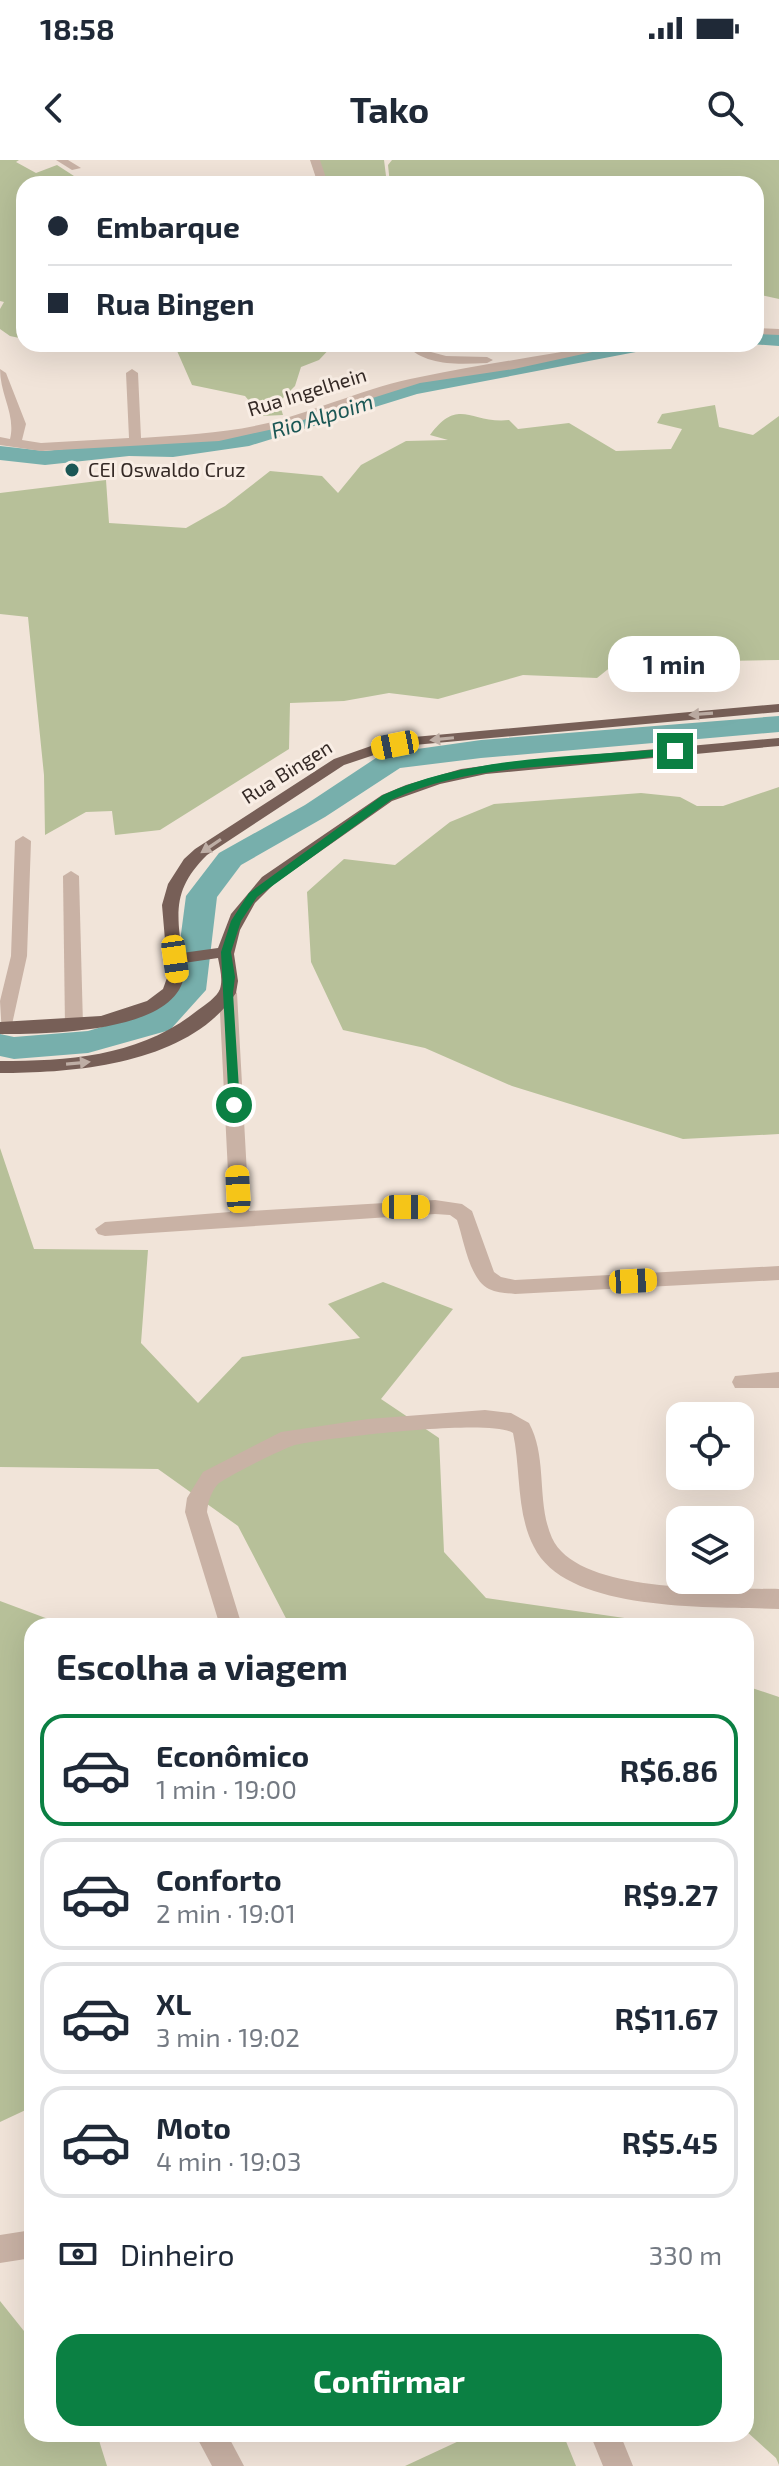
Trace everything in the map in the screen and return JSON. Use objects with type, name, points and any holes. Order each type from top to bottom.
[{"type":"main road","name":"Rua Bingen","points":[[1,1028],[116,1020],[151,1006],[170,990],[177,978],[169,903],[182,869],[201,852],[339,762],[376,749],[414,741],[779,708]]},
{"type":"main road","points":[[0,1067],[91,1062],[133,1053],[175,1035],[202,1017],[228,993],[230,977],[226,952],[236,921],[253,895],[387,798],[411,786],[438,778],[523,765],[779,742]]},
{"type":"main road","points":[[175,959],[226,952]]},
{"type":"street","points":[[61,160],[76,168]]},
{"type":"street","points":[[423,352],[441,359],[553,358]]},
{"type":"street","name":"Rua Ingelhein","points":[[0,441],[41,447],[247,432],[420,380],[583,352]]},
{"type":"street","points":[[0,373],[20,424],[15,443]]},
{"type":"street","points":[[132,373],[135,441]]},
{"type":"street","points":[[1,1028],[19,956],[23,841]]},
{"type":"street","points":[[71,876],[74,1025]]},
{"type":"street","points":[[228,993],[240,1218]]},
{"type":"street","points":[[105,1229],[406,1207],[455,1209],[465,1216],[486,1276],[496,1284],[515,1287],[779,1273]]},
{"type":"street","points":[[742,1382],[779,1380]]},
{"type":"street","points":[[229,1618],[196,1512],[198,1498],[211,1478],[288,1438],[466,1419],[497,1418],[511,1421],[522,1429],[544,1548],[580,1578],[616,1589],[779,1599]]},
{"type":"street","points":[[0,2252],[24,2246]]},
{"type":"street","points":[[0,2252],[24,2256]]},
{"type":"street","points":[[215,2442],[229,2466]]},
{"type":"street","points":[[608,2442],[618,2466]]},
{"type":"green space","points":[[0,160],[19,160],[16,162],[36,173],[57,165],[74,176],[16,176],[16,337],[0,329],[0,309],[4,302],[0,301]]},
{"type":"green space","points":[[319,160],[384,160],[386,176],[324,176]]},
{"type":"green space","points":[[392,160],[779,160],[779,299],[764,296],[764,176],[389,176],[388,165]]},
{"type":"green space","points":[[178,352],[326,352],[319,360],[301,367],[295,386],[279,402],[283,415],[262,416],[245,396],[192,385]]},
{"type":"green space","points":[[715,405],[719,427],[753,435],[779,416],[779,660],[725,661],[709,668],[704,657],[686,658],[669,671],[622,658],[597,678],[523,675],[438,699],[389,693],[344,701],[290,703],[289,749],[160,830],[115,835],[112,811],[86,812],[45,835],[44,775],[28,617],[0,614],[0,493],[106,480],[109,523],[186,528],[225,506],[270,471],[322,476],[338,493],[361,465],[406,441],[448,440],[430,435],[440,423],[457,414],[509,420],[518,429],[569,423],[616,451],[671,449],[682,429],[657,423],[662,414]]},
{"type":"green space","points":[[779,787],[779,1134],[683,1139],[512,1086],[425,1048],[343,1030],[311,962],[307,892],[344,859],[395,865],[450,822],[494,804],[641,793],[680,797],[697,806],[723,806]]},
{"type":"green space","points":[[0,1148],[34,1249],[148,1250],[141,1343],[198,1403],[242,1357],[360,1338],[328,1304],[383,1282],[453,1309],[381,1399],[439,1438],[444,1552],[486,1598],[625,1618],[286,1618],[238,1526],[158,1469],[0,1467]]},
{"type":"green space","points":[[0,1601],[46,1618],[24,1618],[24,2111],[0,2122]]},
{"type":"green space","points":[[754,1689],[779,1697],[779,2465],[776,2458],[754,2438]]},
{"type":"green space","points":[[0,2301],[24,2331],[24,2442],[100,2442],[107,2466],[0,2466]]},
{"type":"green space","points":[[457,2442],[566,2442],[576,2466],[405,2466]]},
{"type":"waterway","name":"Rio Alpoim","points":[[764,339],[779,339]]},
{"type":"waterway","name":"Rio Alpoim","points":[[0,453],[45,458],[129,449],[173,450],[249,439],[413,388],[600,352]]},
{"type":"waterway","points":[[0,1045],[14,1048],[88,1042],[158,1022],[190,990],[202,896],[230,859],[315,811],[392,760],[481,749],[779,724]]},
{"type":"place","name":"CEI Oswaldo Cruz","points":[[72,470]]},
{"type":"route","points":[[234,1105],[228,993],[230,977],[226,952],[236,921],[253,895],[387,798],[411,786],[438,778],[523,765],[675,751]]}]
